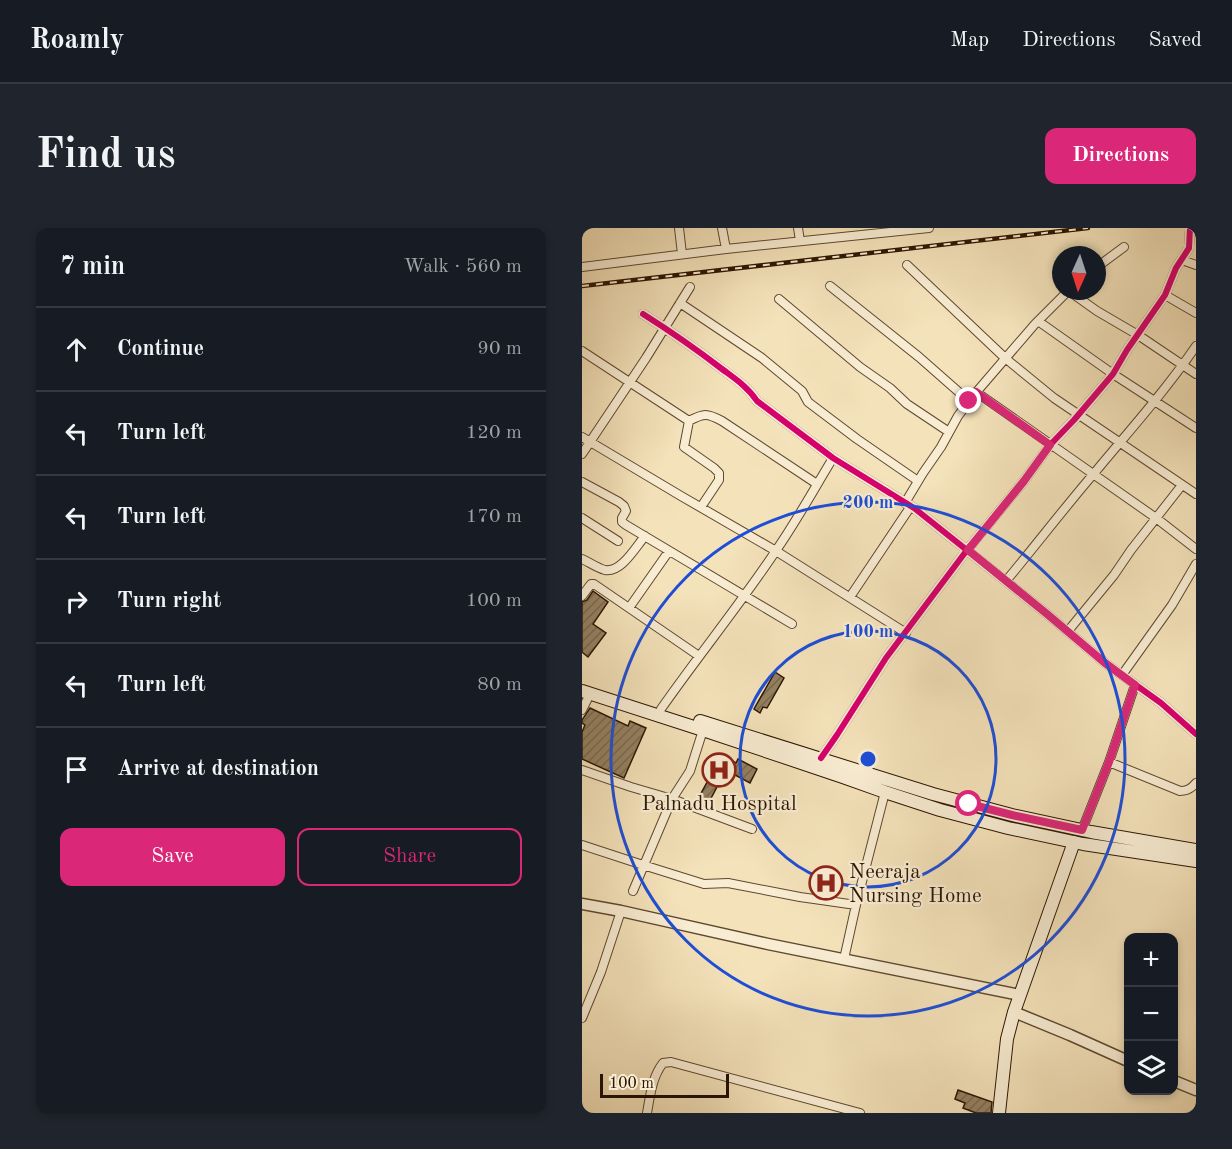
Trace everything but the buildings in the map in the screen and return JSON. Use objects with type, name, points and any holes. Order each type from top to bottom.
[{"type":"main road","points":[[582,683],[933,794],[1012,815],[1086,831],[1196,850]]},
{"type":"main road","points":[[586,692],[703,729],[940,810],[1074,842],[1196,861]]},
{"type":"main road","points":[[999,1113],[1007,1039],[1014,1012],[1074,842]]},
{"type":"street","points":[[679,228],[682,254]]},
{"type":"street","points":[[722,228],[726,249]]},
{"type":"street","points":[[798,228],[800,241]]},
{"type":"street","points":[[582,267],[800,241],[835,233],[929,228]]},
{"type":"street","points":[[821,759],[880,667],[968,550],[1050,445],[1113,374],[1165,295],[1176,268],[1189,248],[1190,228]]},
{"type":"street","points":[[1106,260],[1124,247]]},
{"type":"street","points":[[1182,260],[1196,265]]},
{"type":"street","points":[[907,265],[1005,358],[1054,398],[1196,494]]},
{"type":"street","points":[[830,286],[919,357],[969,401]]},
{"type":"street","points":[[582,454],[690,287]]},
{"type":"street","points":[[1165,295],[1196,313]]},
{"type":"street","points":[[779,299],[907,404],[949,432]]},
{"type":"street","points":[[850,597],[908,505],[918,481],[958,416],[1005,358],[1059,300]]},
{"type":"street","points":[[1080,300],[1196,374]]},
{"type":"street","points":[[681,303],[762,358],[802,391],[808,402],[918,481]]},
{"type":"street","points":[[643,314],[709,358],[753,394],[757,401],[833,458],[908,505],[968,550],[1122,675],[1161,703],[1196,734]]},
{"type":"street","points":[[1038,321],[1113,374],[1196,428]]},
{"type":"street","points":[[1006,581],[1154,401],[1196,346]]},
{"type":"street","points":[[582,351],[689,420]]},
{"type":"street","points":[[976,392],[1156,518],[1196,549]]},
{"type":"street","points":[[689,420],[709,414],[817,484]]},
{"type":"street","points":[[689,420],[684,447],[719,473],[719,480],[701,507]]},
{"type":"street","points":[[582,437],[776,551],[906,633]]},
{"type":"street","points":[[661,709],[776,551],[833,458]]},
{"type":"street","points":[[582,482],[624,506],[626,511],[622,522],[792,624]]},
{"type":"street","points":[[1068,631],[1182,485]]},
{"type":"street","points":[[582,518],[618,540]]},
{"type":"street","points":[[582,559],[607,571],[620,567],[645,536]]},
{"type":"street","points":[[629,608],[669,551]]},
{"type":"street","points":[[1122,675],[1172,605],[1196,564]]},
{"type":"street","points":[[582,596],[591,584],[594,584],[699,656]]},
{"type":"street","points":[[1086,831],[1135,685]]},
{"type":"street","points":[[582,710],[586,692]]},
{"type":"street","points":[[633,891],[672,800],[690,771],[703,729]]},
{"type":"street","points":[[1109,762],[1180,791],[1186,791],[1196,783]]},
{"type":"street","points":[[582,770],[752,829]]},
{"type":"street","points":[[844,959],[885,792]]},
{"type":"street","points":[[582,845],[704,884],[728,883],[856,905]]},
{"type":"street","points":[[582,904],[1020,995]]},
{"type":"street","points":[[582,1018],[601,972],[621,911]]},
{"type":"street","points":[[1014,1012],[1124,1059]]},
{"type":"street","points":[[647,1113],[650,1093],[658,1069],[663,1063],[671,1062],[860,1113]]},
{"type":"street","points":[[1178,1083],[1196,1090]]},
{"type":"railway","points":[[582,286],[1088,228]]},
{"type":"cycle path","points":[[821,758],[886,658],[967,550],[1024,481],[1050,445],[1113,374],[1165,295],[1176,268],[1189,248],[1190,228]]},
{"type":"cycle path","points":[[643,314],[736,379],[757,401],[833,458],[914,508],[1105,663],[1161,703],[1196,734]]},
{"type":"place","name":"Palnadu Hospital","points":[[719,770]]},
{"type":"place","name":"Neeraja Nursing Home","points":[[826,883]]},
{"type":"route","points":[[969,401],[976,392],[1050,445],[968,550],[1135,685],[1109,762],[1082,830],[969,804]]}]
